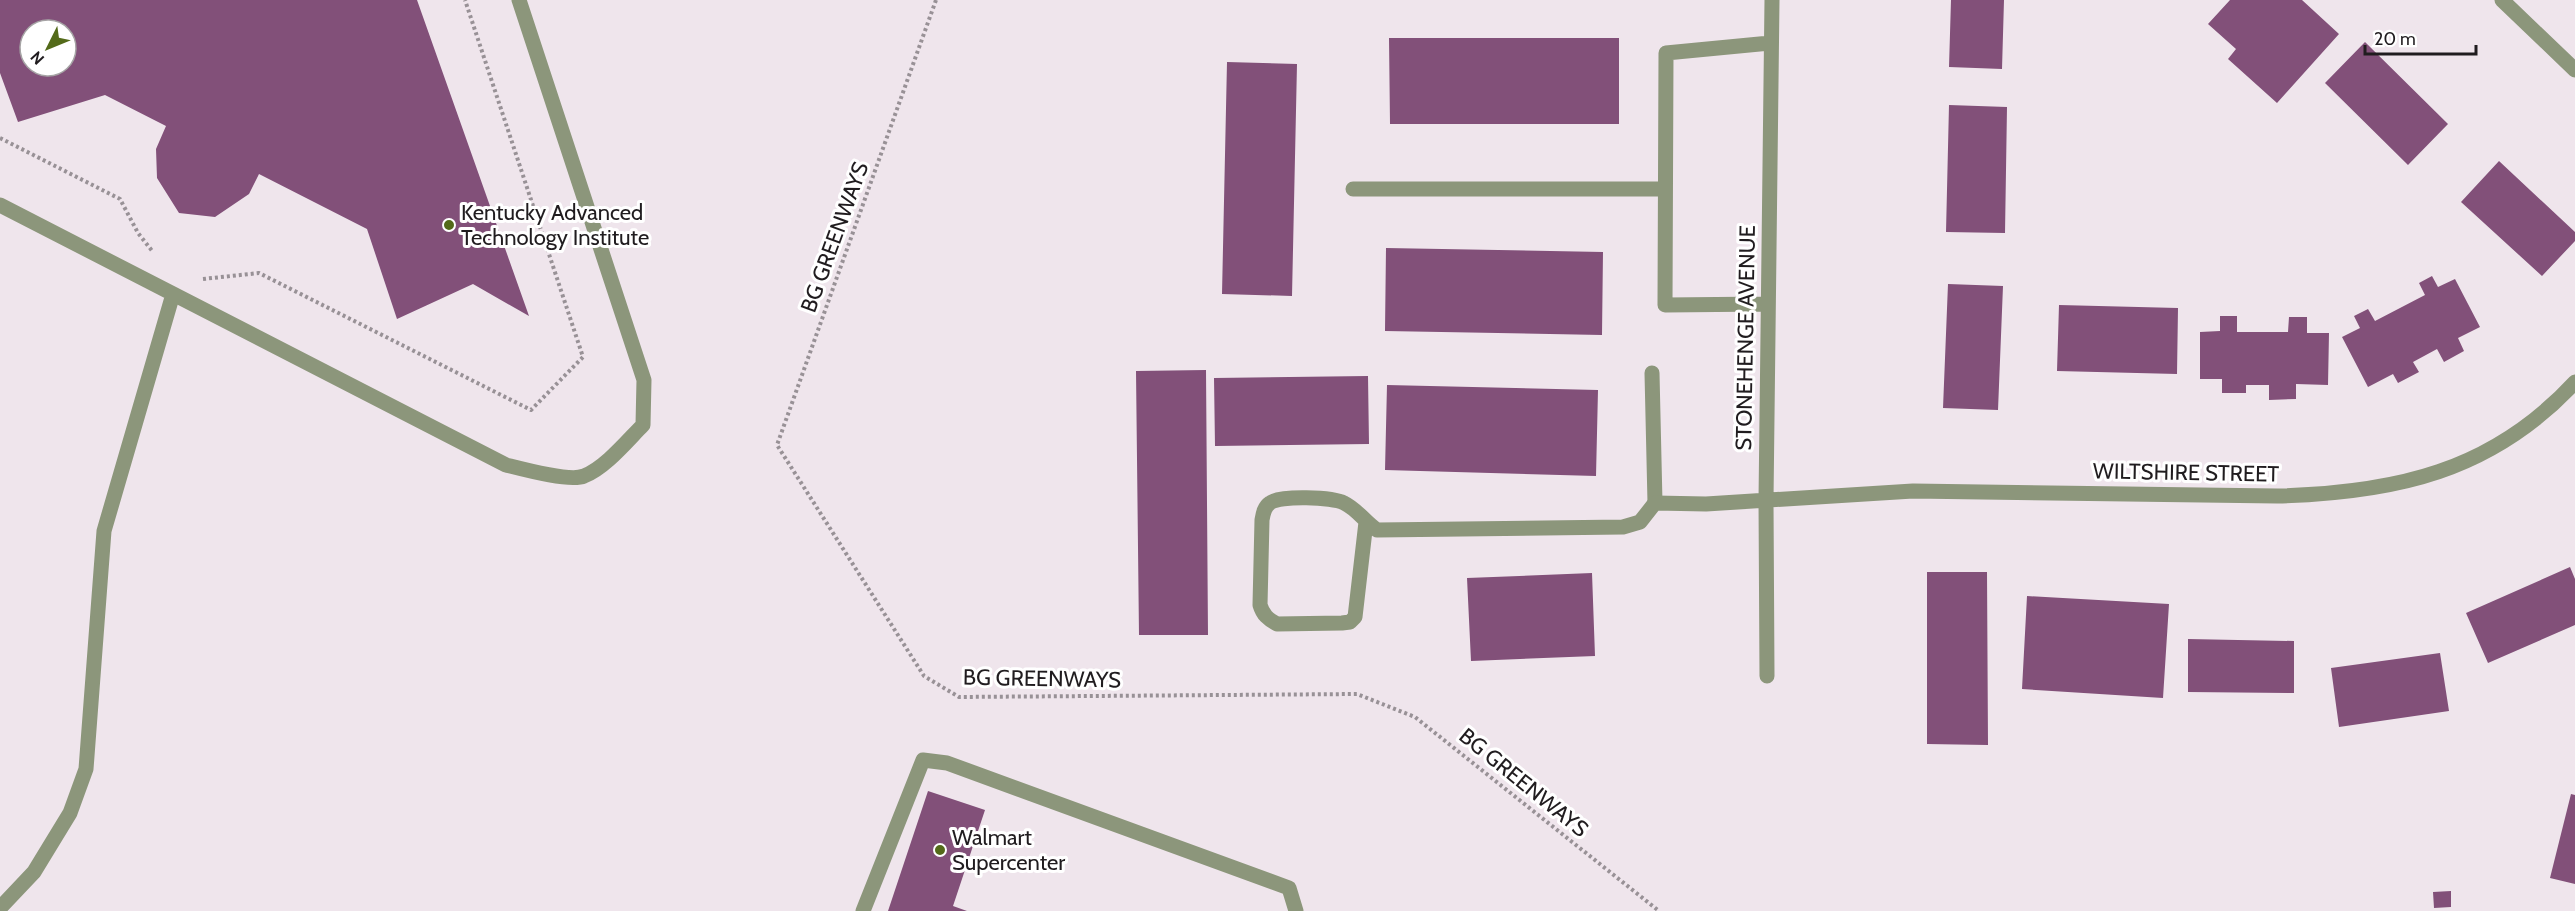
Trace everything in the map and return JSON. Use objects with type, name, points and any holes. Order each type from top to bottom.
[{"type":"street","points":[[0,205],[506,465],[543,474],[583,477],[614,456],[643,425],[644,380],[519,0]]},
{"type":"street","name":"STONEHENGE AVENUE","points":[[1767,676],[1766,500],[1772,0]]},
{"type":"street","points":[[2502,0],[2575,70]]},
{"type":"street","points":[[1768,304],[1665,305],[1666,53],[1770,44]]},
{"type":"street","points":[[1353,189],[1665,189]]},
{"type":"street","points":[[0,908],[34,872],[70,813],[87,769],[104,531],[173,294]]},
{"type":"street","points":[[1366,522],[1355,617],[1350,622],[1277,624],[1262,613],[1260,605],[1263,511],[1270,503],[1281,498],[1337,500],[1357,511],[1377,530],[1623,527],[1640,522],[1655,503],[1652,373]]},
{"type":"street","name":"WILTSHIRE STREET","points":[[1655,503],[1706,504],[1913,491],[2331,495],[2372,489],[2433,475],[2479,455],[2522,428],[2563,395],[2575,382]]},
{"type":"street","points":[[863,911],[923,760],[947,763],[1289,888],[1296,911]]},
{"type":"path","points":[[202,279],[259,273],[531,410],[583,357],[465,0]]},
{"type":"path","name":"BG GREENWAYS","points":[[936,0],[777,445],[924,676],[959,698],[1357,694],[1415,717],[1659,911]]},
{"type":"path","points":[[0,138],[120,199],[138,233],[160,260]]},
{"type":"building","points":[[0,0],[417,0],[529,316],[473,284],[397,319],[367,229],[259,174],[249,194],[215,217],[179,213],[157,178],[156,149],[166,126],[105,95],[18,122],[0,73]]},
{"type":"building","points":[[1951,0],[2004,0],[2002,69],[1949,67]]},
{"type":"building","points":[[2230,0],[2302,0],[2339,34],[2277,103],[2228,59],[2236,49],[2208,24]]},
{"type":"building","points":[[1389,38],[1619,38],[1619,124],[1390,124]]},
{"type":"building","points":[[2365,42],[2448,124],[2408,165],[2325,83]]},
{"type":"building","points":[[1227,62],[1297,64],[1292,296],[1222,294]]},
{"type":"building","points":[[1949,105],[2007,107],[2005,233],[1946,232]]},
{"type":"building","points":[[2499,161],[2575,232],[2575,241],[2542,276],[2461,202]]},
{"type":"building","points":[[1386,248],[1603,252],[1602,335],[1385,331]]},
{"type":"building","points":[[2432,276],[2438,287],[2455,279],[2480,327],[2458,338],[2464,351],[2444,362],[2437,349],[2413,362],[2419,372],[2398,383],[2393,374],[2368,387],[2342,337],[2360,328],[2354,316],[2368,309],[2375,321],[2425,295],[2419,283]]},
{"type":"building","points":[[1948,284],[2003,286],[1998,410],[1943,408]]},
{"type":"building","points":[[2059,305],[2178,308],[2177,374],[2057,371]]},
{"type":"building","points":[[2220,316],[2237,316],[2237,332],[2288,332],[2289,317],[2307,317],[2307,333],[2329,333],[2328,385],[2296,384],[2296,399],[2269,400],[2269,385],[2246,385],[2246,393],[2222,393],[2222,379],[2200,379],[2200,332],[2220,331]]},
{"type":"building","points":[[1206,370],[1208,635],[1139,635],[1136,371]]},
{"type":"building","points":[[1368,376],[1369,444],[1215,446],[1214,378]]},
{"type":"building","points":[[1387,385],[1598,390],[1596,476],[1385,470]]},
{"type":"building","points":[[2570,567],[2575,579],[2575,625],[2488,663],[2466,613]]},
{"type":"building","points":[[1927,572],[1987,572],[1988,745],[1927,744]]},
{"type":"building","points":[[1592,573],[1595,656],[1471,661],[1467,578]]},
{"type":"building","points":[[2027,596],[2169,604],[2163,698],[2022,689]]},
{"type":"building","points":[[2188,639],[2294,641],[2294,693],[2188,692]]},
{"type":"building","points":[[2440,653],[2449,711],[2339,727],[2331,668]]},
{"type":"building","name":"Walmart Supercenter","points":[[928,791],[985,810],[953,906],[967,911],[888,911]]},
{"type":"building","points":[[2571,794],[2575,795],[2575,884],[2550,878]]},
{"type":"building","points":[[2451,891],[2451,907],[2434,908],[2433,892]]},
{"type":"place","name":"Kentucky Advanced Technology Institute","points":[[449,225]]},
{"type":"place","name":"Walmart Supercenter","points":[[940,850]]}]
